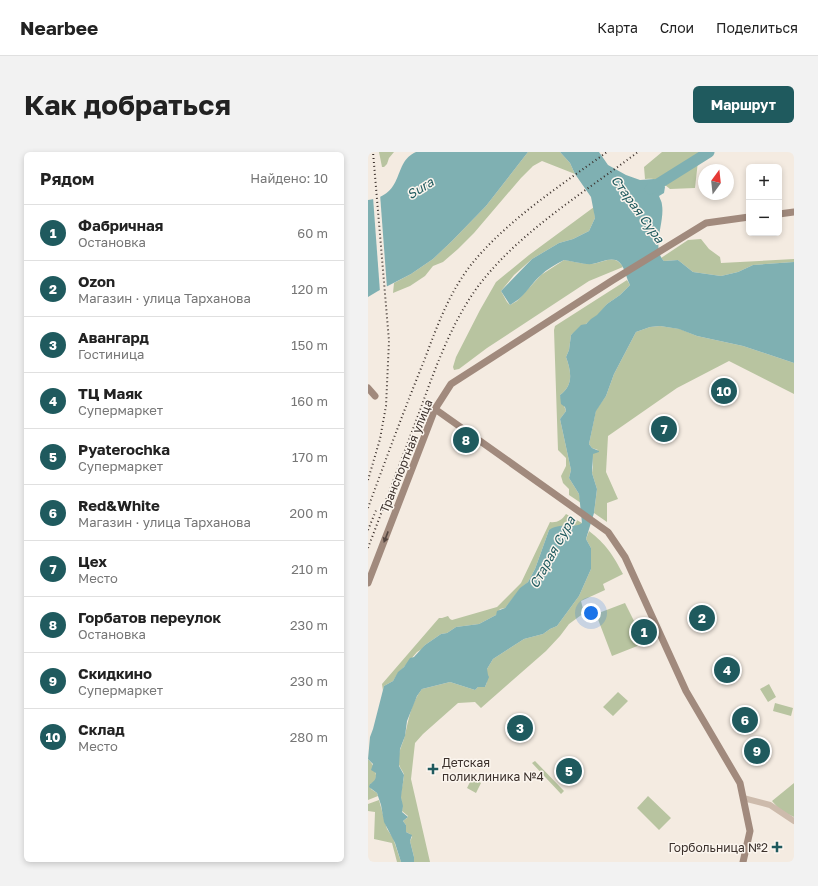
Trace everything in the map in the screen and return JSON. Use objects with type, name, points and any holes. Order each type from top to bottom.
[{"type":"main road","points":[[782,214],[794,212]]},
{"type":"main road","name":"Транспортная улица","points":[[368,583],[435,409],[450,384],[678,239],[706,223],[746,218]]},
{"type":"main road","points":[[368,388],[375,396]]},
{"type":"main road","points":[[435,409],[608,532],[625,557],[686,691],[740,783],[750,831],[743,862]]},
{"type":"street","points":[[743,798],[770,805],[794,822]]},
{"type":"green space","points":[[379,152],[394,152],[384,167],[382,167]]},
{"type":"green space","points":[[528,152],[560,152],[570,163],[575,174],[542,161],[533,166],[458,249],[443,262],[433,266],[425,276],[410,286],[393,293],[394,283],[411,274],[433,259],[486,206]]},
{"type":"green space","points":[[662,152],[699,152],[695,188],[670,189],[657,179],[645,179],[644,167]]},
{"type":"green space","points":[[594,207],[595,218],[589,231],[573,239],[559,243],[532,259],[514,275],[501,291],[510,305],[517,301],[541,275],[564,260],[584,264],[595,264],[612,259],[623,267],[589,281],[487,348],[459,369],[454,370],[453,367],[456,357],[496,282],[529,255]]},
{"type":"green space","points":[[701,239],[709,249],[720,257],[721,263],[794,259],[794,262],[753,265],[738,272],[721,276],[693,272],[678,260],[664,261],[661,258],[688,240]]},
{"type":"green space","points":[[627,280],[630,285],[620,295],[607,304],[598,315],[571,335],[569,350],[566,357],[570,378],[568,387],[560,395],[566,411],[560,419],[571,470],[569,478],[579,494],[581,503],[569,495],[569,489],[563,483],[561,476],[566,466],[566,458],[558,450],[554,330],[555,326]]},
{"type":"green space","points":[[660,326],[680,329],[697,336],[743,346],[794,363],[794,394],[729,361],[677,388],[608,436],[606,472],[618,499],[607,503],[607,522],[594,513],[597,489],[592,473],[592,454],[598,450],[592,448],[589,444],[596,410],[606,396],[614,374],[636,332],[650,327]]},
{"type":"green space","points":[[566,514],[582,523],[581,525],[549,530],[535,569],[528,582],[521,588],[505,608],[500,609],[496,615],[479,624],[456,627],[447,633],[441,634],[417,652],[398,673],[393,681],[384,686],[383,691],[382,684],[439,618],[448,616],[452,620],[497,607],[521,583],[550,522],[559,521]]},
{"type":"green space","points":[[589,531],[609,550],[623,574],[603,584],[605,590],[581,601],[584,613],[569,624],[546,651],[481,708],[475,702],[458,703],[415,743],[411,779],[430,862],[414,862],[410,841],[412,837],[406,832],[406,825],[403,821],[408,816],[402,811],[401,794],[404,775],[398,761],[409,717],[418,694],[422,689],[450,682],[475,690],[478,687],[485,687],[487,682],[487,669],[493,659],[524,639],[543,634],[557,626],[579,596],[591,569],[591,548],[586,539]]},
{"type":"green space","points":[[625,603],[645,643],[612,656],[596,614]]},
{"type":"green space","points":[[769,684],[776,697],[768,702],[760,689]]},
{"type":"green space","points":[[618,692],[628,701],[613,716],[603,707]]},
{"type":"green space","points":[[775,703],[793,708],[791,716],[773,711]]},
{"type":"green space","points":[[368,759],[376,772],[375,782],[370,784],[371,789],[377,793],[378,796],[368,800]]},
{"type":"green space","points":[[535,761],[564,791],[561,794],[532,763]]},
{"type":"green space","points":[[472,778],[481,783],[476,793],[467,788]]},
{"type":"green space","points":[[794,783],[794,817],[781,811],[772,801]]},
{"type":"green space","points":[[648,796],[671,818],[659,830],[637,808]]},
{"type":"green space","points":[[379,800],[387,829],[393,838],[401,862],[397,862],[392,843],[374,839],[375,812],[368,811],[368,804]]},
{"type":"water","name":"Sura","points":[[416,152],[528,152],[486,206],[433,259],[411,274],[368,297],[368,200],[380,197],[388,192],[394,185],[404,163]]},
{"type":"water","name":"Старая Сура","points":[[560,152],[599,152],[608,165],[626,175],[640,180],[660,180],[665,187],[664,193],[659,196],[662,203],[662,212],[658,242],[660,256],[664,261],[678,260],[693,272],[721,276],[738,272],[753,265],[794,262],[794,363],[743,346],[697,336],[679,329],[660,326],[650,327],[636,332],[614,374],[606,396],[596,411],[589,444],[592,448],[599,451],[593,454],[592,473],[597,489],[594,513],[586,539],[591,548],[591,569],[579,596],[557,626],[543,634],[524,639],[493,659],[487,669],[489,677],[485,687],[478,687],[475,690],[450,682],[422,689],[417,696],[407,721],[405,736],[400,749],[399,766],[404,775],[401,797],[403,806],[402,812],[408,817],[403,821],[406,825],[406,832],[412,835],[410,841],[414,862],[401,862],[395,843],[384,822],[377,793],[369,787],[376,777],[376,773],[371,770],[373,764],[368,759],[370,737],[384,686],[393,681],[398,672],[404,667],[410,658],[414,657],[425,645],[441,634],[447,633],[456,627],[479,624],[496,615],[497,611],[505,608],[520,588],[528,582],[535,569],[549,530],[557,526],[575,526],[582,523],[579,494],[569,478],[571,470],[560,419],[566,411],[565,407],[561,404],[560,395],[568,387],[570,378],[566,357],[569,350],[571,335],[581,325],[586,324],[597,315],[607,304],[620,295],[630,285],[623,267],[616,260],[589,264],[564,260],[543,273],[523,295],[510,305],[501,291],[532,259],[559,243],[573,239],[589,231],[595,218],[591,197],[575,174],[570,163]]},
{"type":"pier","points":[[380,194],[387,288],[380,292],[373,197]]},
{"type":"waterway","points":[[650,189],[709,152]]},
{"type":"railway","points":[[368,480],[380,439],[386,406],[389,341],[373,152]]},
{"type":"railway","points":[[368,508],[435,332],[447,304],[462,277],[482,252],[526,211],[607,152]]},
{"type":"railway","points":[[368,548],[438,361],[454,327],[472,295],[499,261],[536,227],[638,152]]},
{"type":"railway","points":[[368,530],[377,508]]},
{"type":"place","name":"Склад","points":[[724,391]]},
{"type":"place","name":"Цех","points":[[664,429]]},
{"type":"place","name":"Горбатов переулок","points":[[466,440]]},
{"type":"place","name":"Ozon","points":[[702,618]]},
{"type":"place","name":"Фабричная","points":[[644,632]]},
{"type":"place","name":"ТЦ Маяк","points":[[727,670]]},
{"type":"place","name":"Red&White","points":[[745,720]]},
{"type":"place","name":"Авангард","points":[[520,728]]},
{"type":"place","name":"Скидкино","points":[[757,751]]},
{"type":"place","name":"Детская поликлиника №4","points":[[433,769]]},
{"type":"place","name":"Pyaterochka","points":[[569,771]]},
{"type":"place","name":"Горбольница №2","points":[[777,847]]}]
